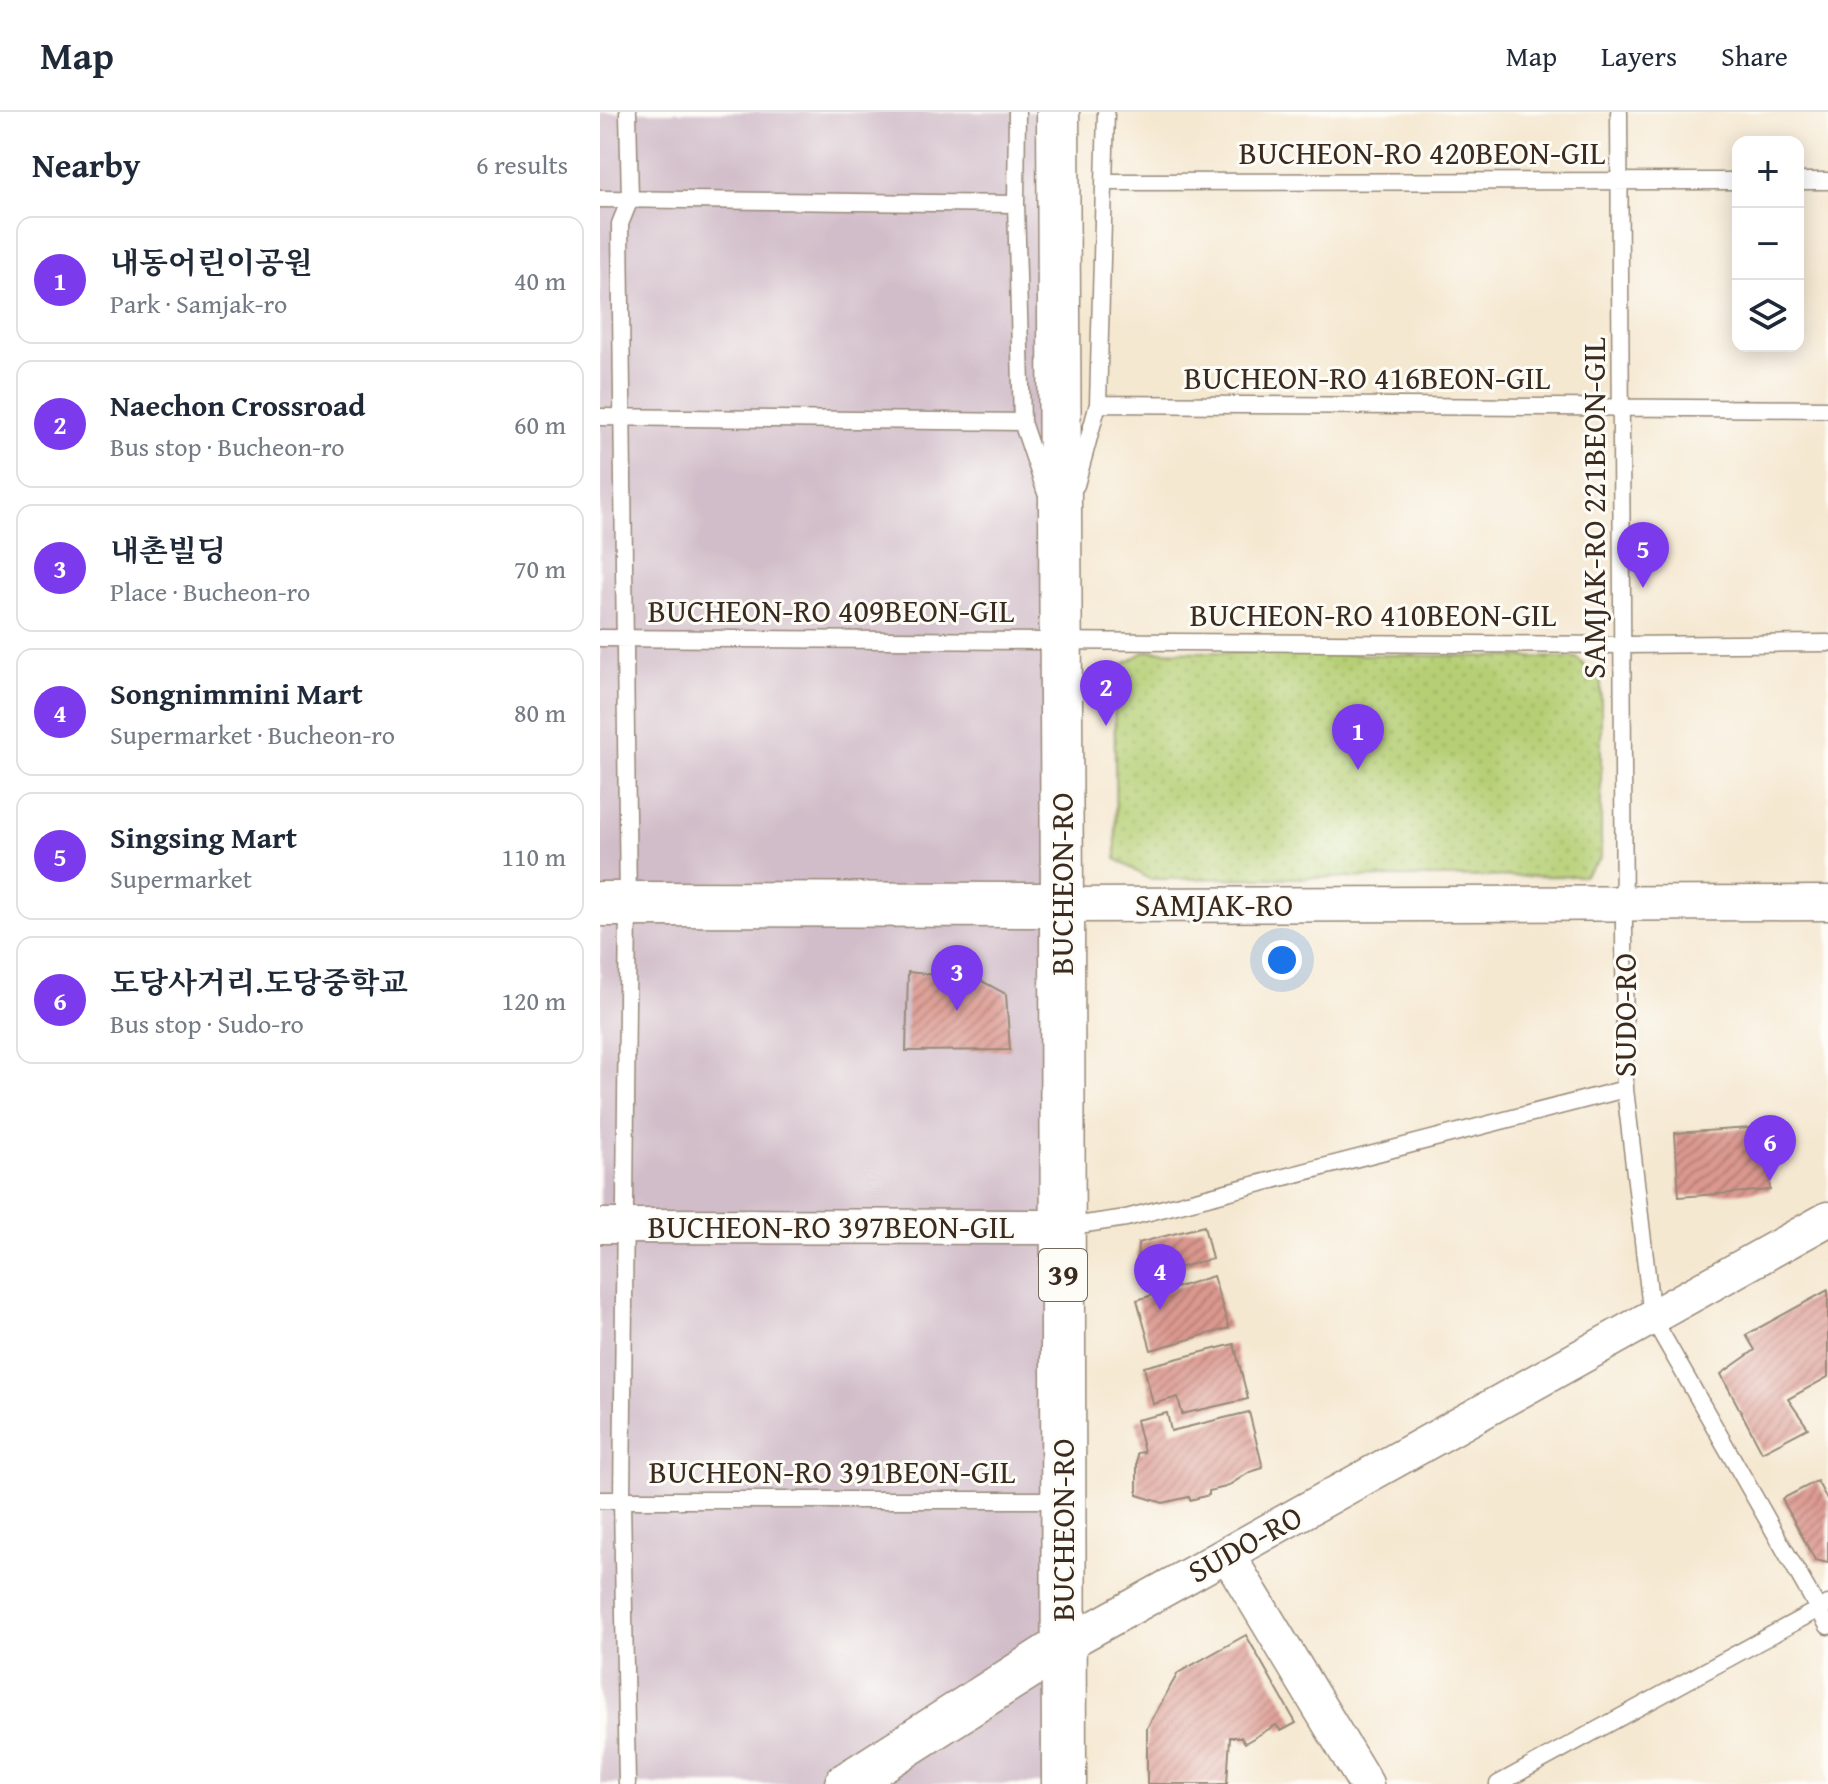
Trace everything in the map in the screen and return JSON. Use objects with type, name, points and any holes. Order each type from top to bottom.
[{"type":"main road","name":"SAMJAK-RO","points":[[614,904],[1062,905]]},
{"type":"main road","name":"BUCHEON-RO","points":[[1062,905],[1064,1784]]},
{"type":"street","name":"BUCHEON-RO","points":[[1058,112],[1062,905]]},
{"type":"street","name":"SAMJAK-RO","points":[[1062,905],[1828,903]]},
{"type":"street","name":"SUDO-RO","points":[[846,1784],[1064,1645],[1828,1219]]},
{"type":"street","name":"BUCHEON-RO 397BEON-GIL","points":[[612,1226],[1063,1227]]},
{"type":"street","points":[[1227,1554],[1366,1784]]},
{"type":"lane","points":[[627,1784],[622,1500],[612,1226],[614,904],[624,638],[620,224],[630,199],[628,112]]},
{"type":"lane","name":"BUCHEON-RO","points":[[1017,112],[1016,204],[1022,422],[1061,540]]},
{"type":"lane","name":"BUCHEON-RO","points":[[1061,540],[1098,404],[1106,112]]},
{"type":"lane","name":"SAMJAK-RO 221BEON-GIL","points":[[1619,112],[1625,904]]},
{"type":"lane","name":"BUCHEON-RO 420BEON-GIL","points":[[1106,182],[1732,181]]},
{"type":"lane","points":[[1804,181],[1828,181]]},
{"type":"lane","points":[[600,199],[1016,204]]},
{"type":"lane","name":"BUCHEON-RO 416BEON-GIL","points":[[1098,404],[1828,409]]},
{"type":"lane","points":[[600,417],[1022,422]]},
{"type":"lane","name":"BUCHEON-RO 409BEON-GIL","points":[[600,638],[1061,640]]},
{"type":"lane","name":"BUCHEON-RO 410BEON-GIL","points":[[1061,640],[1623,645],[1828,643]]},
{"type":"lane","name":"SUDO-RO","points":[[1625,904],[1625,1089],[1652,1317]]},
{"type":"lane","points":[[1063,1227],[1126,1218],[1625,1089]]},
{"type":"lane","points":[[1652,1317],[1823,1606],[1828,1626]]},
{"type":"lane","name":"BUCHEON-RO 391BEON-GIL","points":[[600,1500],[1063,1500]]},
{"type":"lane","points":[[1498,1784],[1823,1606]]},
{"type":"shaded area","points":[[600,112],[1057,112],[1064,1784],[600,1784]]},
{"type":"green space","points":[[1146,651],[1577,658],[1601,682],[1601,858],[1584,876],[1149,879],[1116,859],[1114,670]]},
{"type":"building","points":[[908,972],[980,980],[1006,994],[1010,1050],[906,1051]]},
{"type":"building","points":[[1765,1127],[1770,1190],[1679,1197],[1675,1133]]},
{"type":"building","points":[[1204,1226],[1212,1259],[1141,1277],[1137,1262],[1138,1243]]},
{"type":"building","points":[[1213,1276],[1229,1328],[1151,1350],[1137,1300]]},
{"type":"building","points":[[1828,1290],[1828,1377],[1788,1399],[1808,1428],[1762,1452],[1721,1374],[1755,1350],[1746,1335]]},
{"type":"building","points":[[1234,1344],[1248,1399],[1182,1414],[1178,1397],[1153,1404],[1144,1367]]},
{"type":"building","points":[[1249,1412],[1263,1468],[1226,1487],[1209,1491],[1209,1495],[1190,1500],[1189,1497],[1163,1503],[1137,1495],[1137,1453],[1144,1452],[1136,1420],[1167,1413],[1171,1431]]},
{"type":"building","points":[[1817,1481],[1828,1501],[1828,1563],[1815,1560],[1782,1499]]},
{"type":"building","points":[[1246,1635],[1296,1723],[1281,1731],[1276,1725],[1245,1743],[1241,1737],[1230,1737],[1227,1784],[1147,1784],[1147,1728],[1178,1673]]},
{"type":"place","name":"Singsing Mart","points":[[1643,588]]},
{"type":"place","name":"Naechon Crossroad","points":[[1106,726]]},
{"type":"place","name":"내동어린이공원","points":[[1358,770]]},
{"type":"place","name":"내촌빌딩","points":[[957,1011]]},
{"type":"place","name":"도당사거리.도당중학교","points":[[1770,1181]]},
{"type":"place","name":"Songnimmini Mart","points":[[1160,1310]]}]
